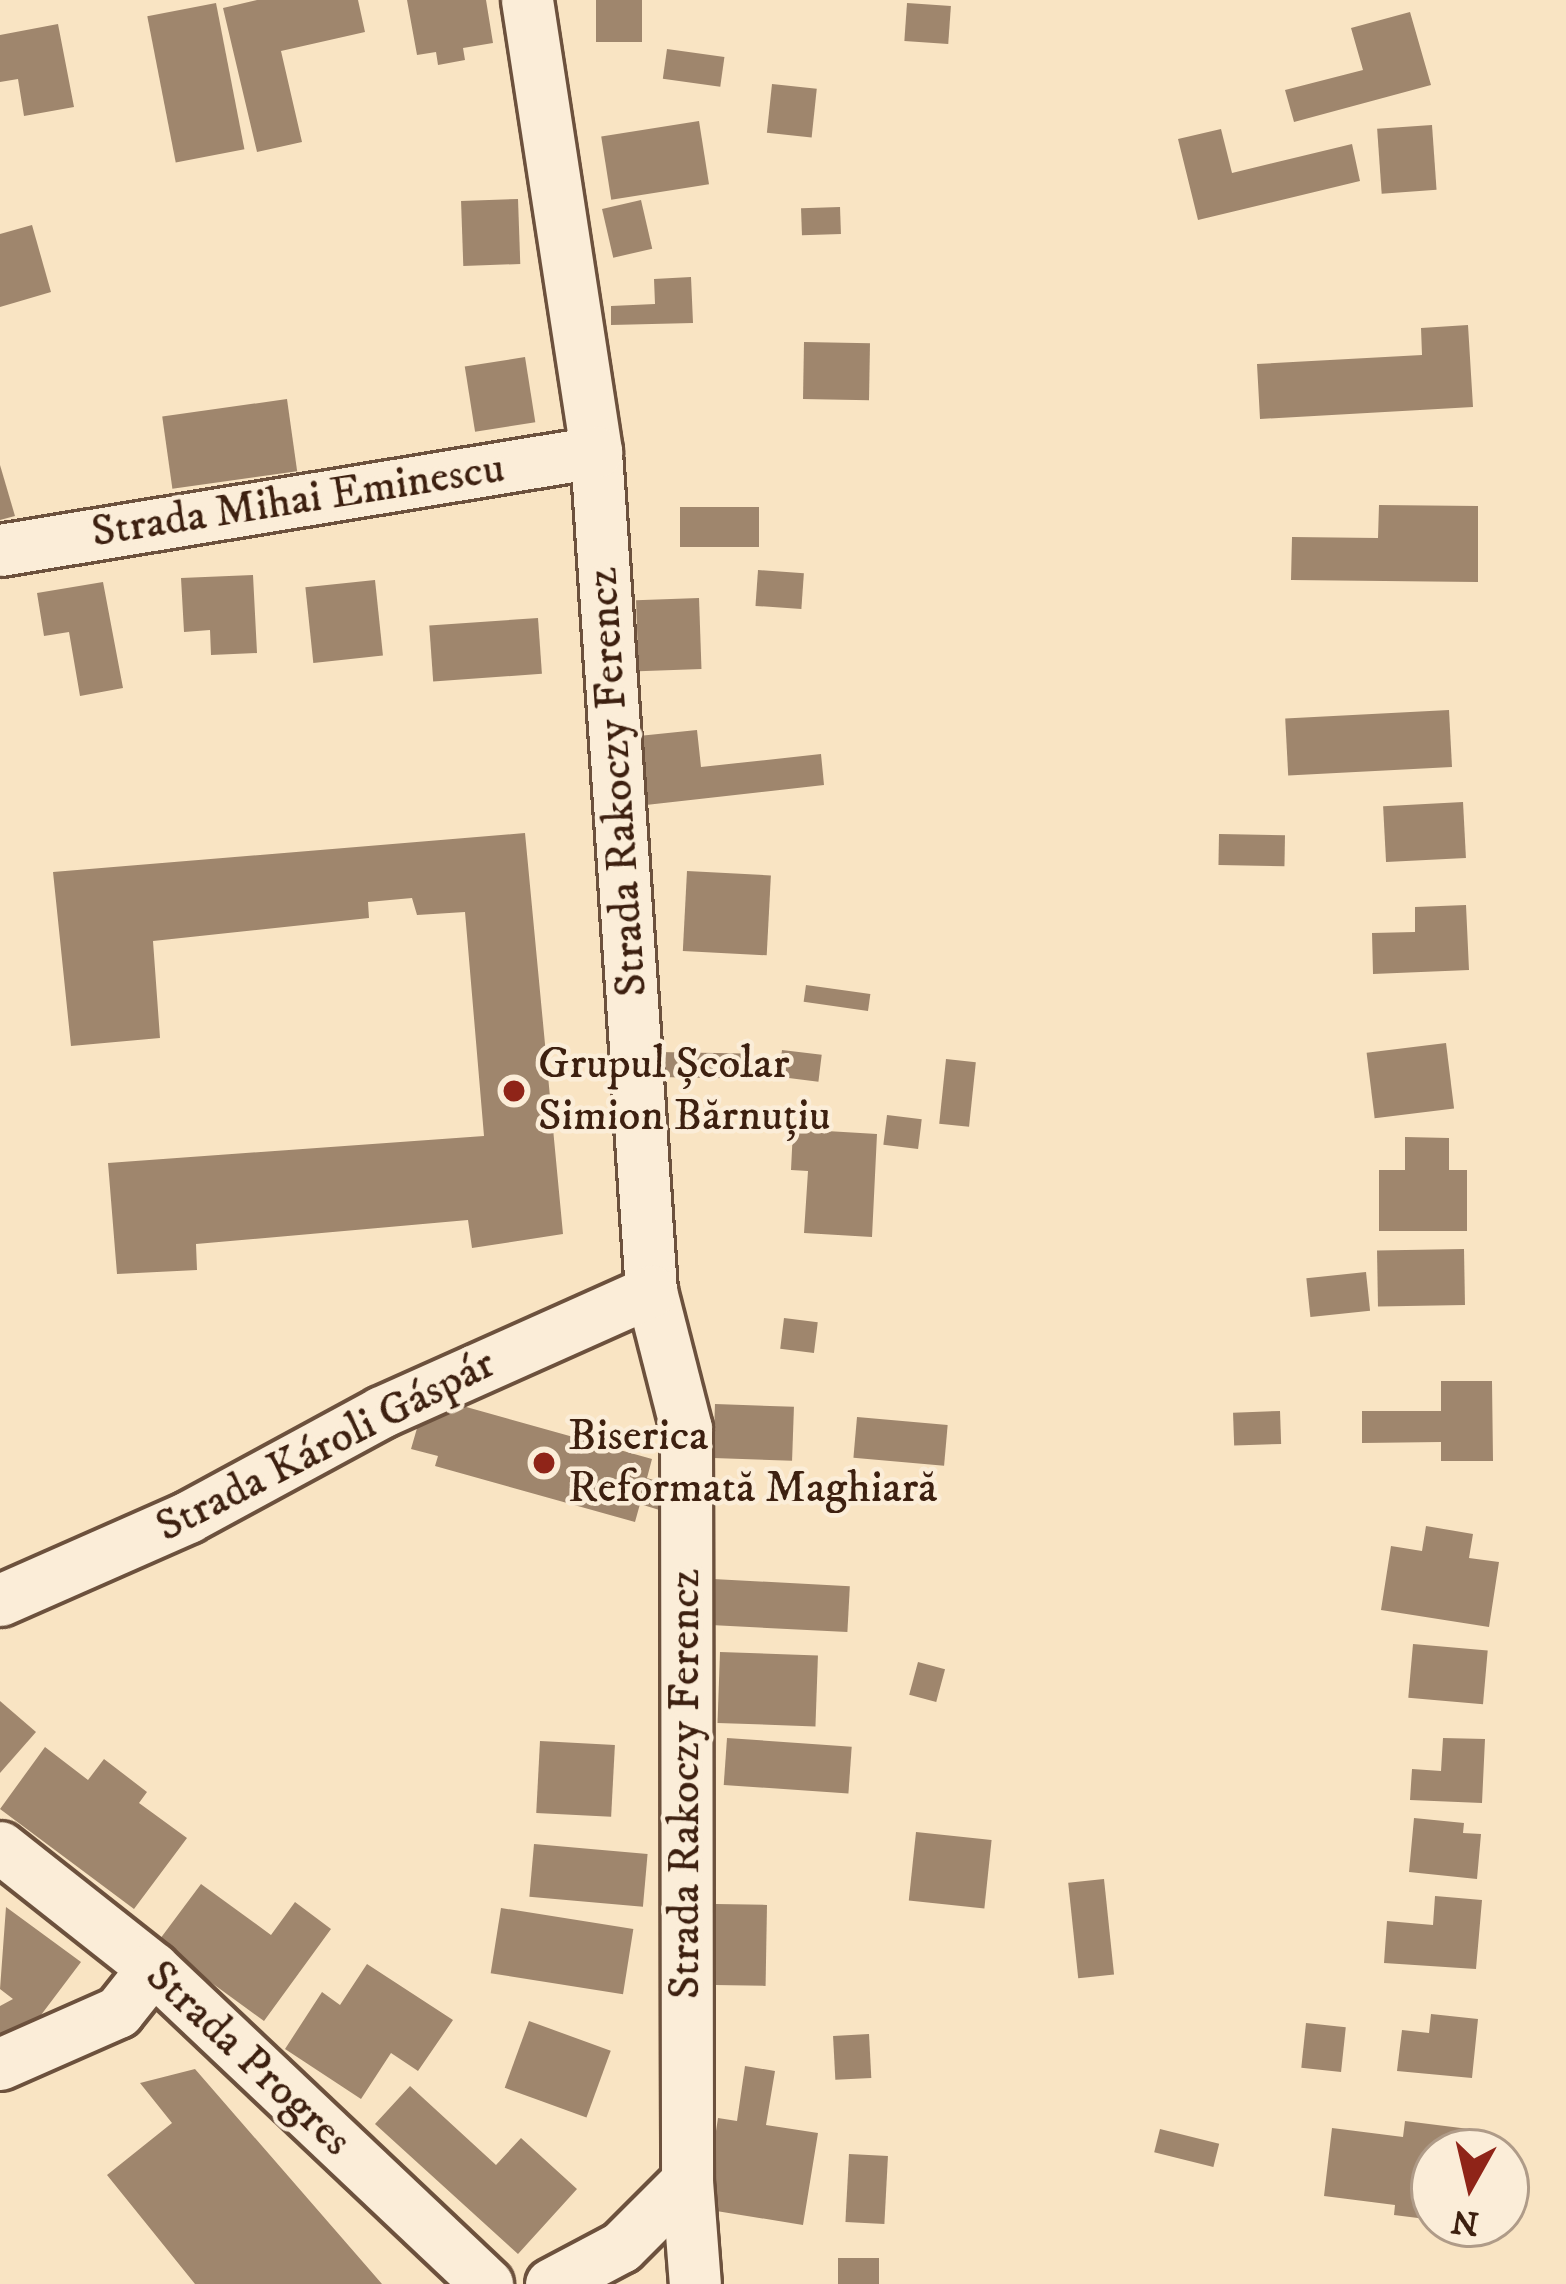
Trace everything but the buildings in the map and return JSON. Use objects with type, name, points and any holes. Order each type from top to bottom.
[{"type":"street","name":"Strada Rakoczy Ferencz","points":[[527,0],[596,452],[651,1291],[686,1428],[687,2181],[694,2284]]},
{"type":"street","name":"Strada Mihai Eminescu","points":[[0,550],[596,452]]},
{"type":"street","name":"Strada Károli Gáspár","points":[[0,1600],[188,1517],[380,1412],[651,1291]]},
{"type":"street","name":"Strada Progres","points":[[0,1846],[153,1968],[487,2284]]},
{"type":"street","points":[[0,2064],[118,2012],[153,1968]]},
{"type":"street","points":[[551,2284],[621,2248],[687,2181]]},
{"type":"place","name":"Grupul Școlar Simion Bărnuțiu","points":[[514,1091]]},
{"type":"place","name":"Biserica Reformată Maghiară","points":[[544,1463]]}]
